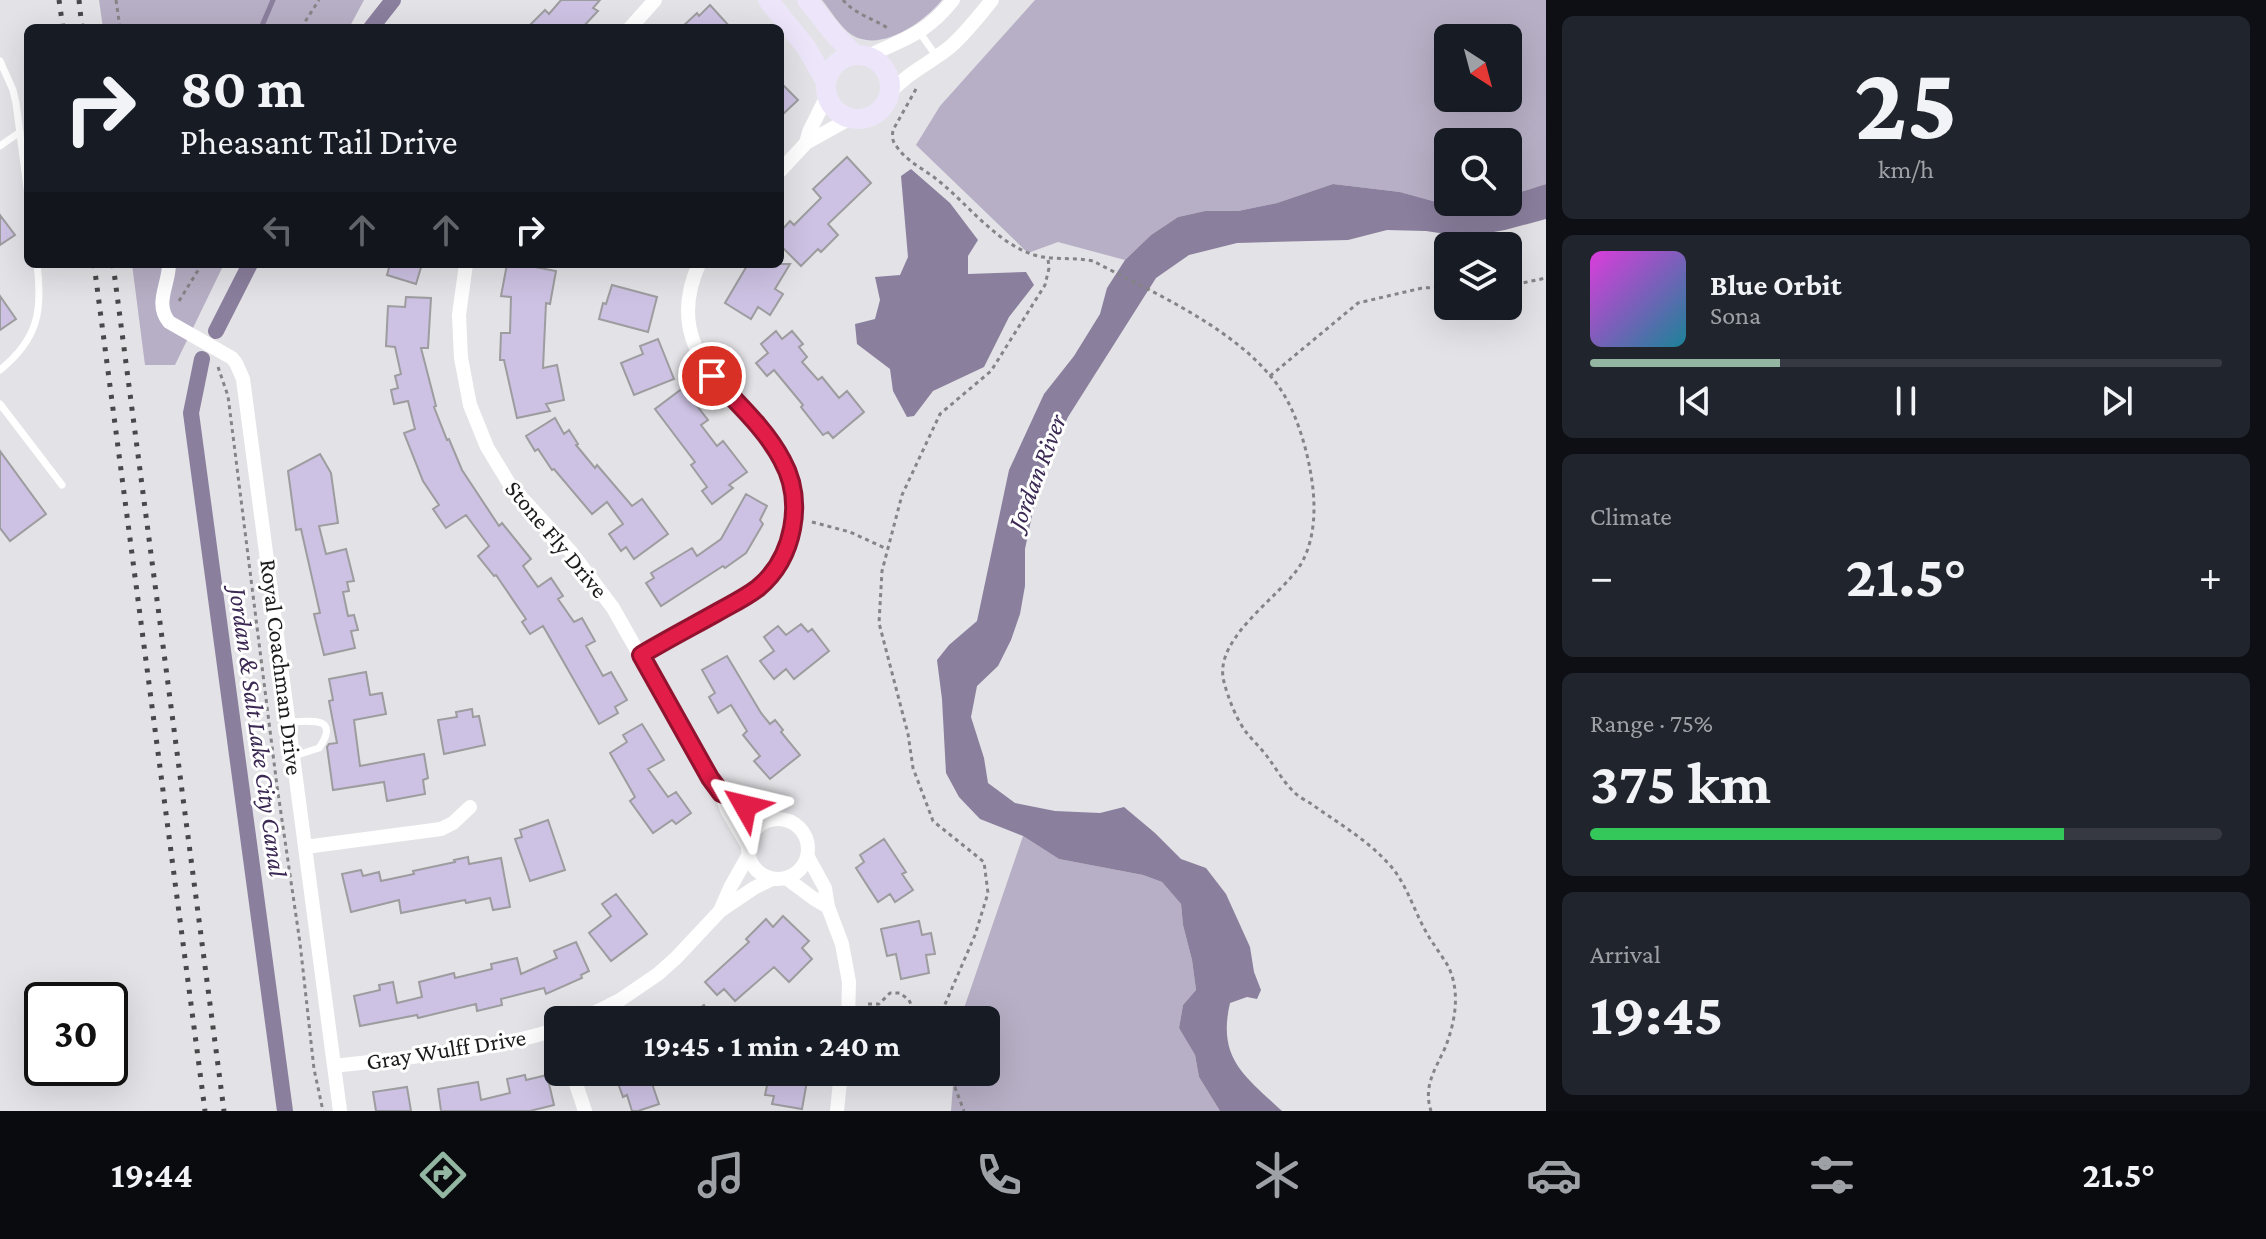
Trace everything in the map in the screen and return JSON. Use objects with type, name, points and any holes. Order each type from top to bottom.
[{"type":"street","points":[[634,24],[655,0]]},
{"type":"street","points":[[768,0],[806,47],[836,110],[859,119],[876,114],[890,93],[890,83],[883,66],[861,55],[835,35],[807,0]]},
{"type":"street","points":[[806,143],[829,72],[836,63],[845,57],[861,55],[920,33],[937,20],[953,0]]},
{"type":"street","points":[[890,93],[905,76],[937,57],[959,38],[992,0]]},
{"type":"street","points":[[784,167],[806,143],[851,118]]},
{"type":"street","name":"Royal Coachman Drive","points":[[169,268],[161,300],[165,318],[232,358],[243,379],[340,1111]]},
{"type":"street","name":"Stone Fly Drive","points":[[465,268],[459,315],[461,358],[470,405],[487,447],[510,485],[600,588],[721,793],[748,851]]},
{"type":"street","points":[[641,655],[759,587],[779,563],[794,520],[793,491],[783,462],[767,437],[712,376],[694,342],[690,329],[689,299],[697,268]]},
{"type":"street","name":"Stone Fly Drive","points":[[721,793],[770,820]]},
{"type":"street","points":[[305,847],[441,829],[453,823],[470,807]]},
{"type":"street","points":[[608,1006],[658,974],[720,911],[754,888],[800,870],[808,857],[809,847],[803,830],[788,820],[770,820],[754,829],[748,851],[720,911]]},
{"type":"street","points":[[748,851],[759,873],[779,879],[828,907]]},
{"type":"street","points":[[808,857],[825,888],[828,907],[838,929],[849,982],[848,1006]]},
{"type":"street","name":"Gray Wulff Drive","points":[[334,1066],[484,1047],[544,1034]]},
{"type":"street","points":[[577,1086],[585,1111]]},
{"type":"street","points":[[837,1111],[840,1086]]},
{"type":"lane","points":[[920,33],[937,57]]},
{"type":"lane","points":[[0,61],[13,90],[24,164]]},
{"type":"lane","points":[[0,146],[20,132]]},
{"type":"lane","points":[[0,370],[18,354],[33,332],[40,294],[37,268]]},
{"type":"lane","points":[[0,404],[62,485]]},
{"type":"lane","points":[[289,722],[317,720],[327,729],[319,748],[293,756]]},
{"type":"path","points":[[116,0],[119,24]]},
{"type":"path","points":[[304,24],[319,0]]},
{"type":"path","points":[[843,0],[857,13],[880,23],[893,35]]},
{"type":"path","points":[[917,82],[892,135],[895,145],[906,157],[939,181],[1005,241],[1048,259],[1093,261],[1218,331],[1248,353],[1270,376],[1290,405],[1308,457],[1314,490],[1309,546],[1300,565],[1246,622],[1223,663],[1224,682],[1243,729],[1294,793],[1365,843],[1396,872],[1425,931],[1447,965],[1456,1003],[1446,1046],[1428,1084],[1431,1111]]},
{"type":"path","points":[[944,1006],[975,935],[988,893],[984,862],[933,821],[913,768],[908,734],[879,623],[882,571],[902,495],[940,414],[991,371],[1045,285],[1048,259]]},
{"type":"path","points":[[176,305],[199,268]]},
{"type":"path","points":[[1522,283],[1546,278]]},
{"type":"path","points":[[1270,376],[1358,303],[1434,288]]},
{"type":"path","points":[[215,364],[228,396],[314,1069],[323,1111]]},
{"type":"path","points":[[812,522],[850,532],[887,549]]},
{"type":"path","points":[[868,1004],[879,1004],[890,993],[900,993],[912,1006]]},
{"type":"path","points":[[956,1087],[964,1111]]},
{"type":"shaded area","points":[[99,0],[364,0],[351,24],[102,24]]},
{"type":"shaded area","points":[[822,0],[942,0],[901,32],[888,38],[863,40],[852,35]]},
{"type":"shaded area","points":[[1035,0],[1546,0],[1546,184],[1522,192],[1522,128],[1434,128],[1434,201],[1400,192],[1333,184],[1277,203],[1238,211],[1205,211],[1178,217],[1151,235],[1125,260],[1058,242],[1028,253],[916,145],[940,106]]},
{"type":"shaded area","points":[[133,268],[222,268],[175,365],[145,365]]},
{"type":"shaded area","points":[[1023,836],[1059,859],[1143,875],[1162,882],[1181,904],[1196,990],[1183,1005],[1179,1028],[1195,1055],[1199,1077],[1220,1111],[951,1111],[953,1086],[1000,1086],[1000,1006],[965,1006]]},
{"type":"water","points":[[911,169],[950,203],[978,240],[968,256],[968,274],[1026,272],[1034,285],[1009,317],[984,367],[933,391],[914,416],[907,417],[893,391],[890,369],[857,344],[855,324],[875,319],[880,300],[875,277],[900,275],[908,257],[901,176]]},
{"type":"water","name":"Jordan River","points":[[1333,184],[1400,192],[1434,201],[1434,216],[1522,216],[1522,192],[1546,184],[1546,219],[1505,230],[1387,230],[1348,240],[1237,243],[1189,255],[1156,278],[1068,417],[1050,454],[1037,491],[1025,549],[1025,586],[1020,614],[998,666],[977,686],[971,717],[988,783],[1015,803],[1055,811],[1100,813],[1124,807],[1181,859],[1206,868],[1226,894],[1250,947],[1261,990],[1257,999],[1247,997],[1230,1003],[1227,1039],[1237,1065],[1282,1111],[1220,1111],[1199,1077],[1195,1055],[1179,1028],[1183,1005],[1196,990],[1181,904],[1162,882],[1143,875],[1059,859],[1023,836],[980,819],[959,797],[946,773],[937,660],[977,621],[1009,470],[1044,394],[1074,356],[1100,314],[1107,288],[1125,260],[1151,235],[1178,217],[1205,211],[1238,211],[1277,203]]},
{"type":"building","points":[[561,0],[600,0],[593,8],[598,11],[586,24],[531,24],[545,10],[549,14]]},
{"type":"building","points":[[710,5],[727,24],[685,24],[697,13],[699,16]]},
{"type":"building","points":[[784,86],[798,100],[784,113]]},
{"type":"building","points":[[847,157],[871,183],[828,224],[838,235],[801,266],[784,249],[784,228],[790,221],[794,225],[821,198],[813,189]]},
{"type":"building","points":[[0,215],[15,235],[0,245]]},
{"type":"building","points":[[784,264],[790,264],[775,289],[783,294],[770,315],[758,307],[751,319],[725,303],[746,268],[784,268]]},
{"type":"building","points":[[389,268],[421,268],[416,284],[387,275]]},
{"type":"building","points":[[506,268],[556,271],[550,304],[546,303],[543,368],[557,365],[564,400],[546,404],[550,411],[517,418],[504,360],[500,360],[501,333],[510,333],[511,297],[501,296]]},
{"type":"building","points":[[612,285],[657,297],[648,332],[599,319]]},
{"type":"building","points":[[0,296],[16,319],[0,330]]},
{"type":"building","points":[[406,297],[431,298],[428,348],[421,348],[434,407],[462,470],[499,526],[502,523],[531,559],[523,566],[538,587],[551,578],[563,596],[558,599],[574,622],[582,618],[595,641],[586,646],[603,676],[611,672],[627,700],[615,707],[618,713],[599,724],[543,626],[530,634],[522,622],[526,619],[496,575],[478,556],[489,546],[466,515],[446,528],[433,509],[439,505],[423,481],[404,433],[415,429],[408,401],[394,404],[391,390],[398,388],[395,376],[401,374],[395,347],[386,346],[388,306],[405,307]]},
{"type":"building","points":[[776,331],[782,339],[792,331],[803,344],[799,347],[807,357],[802,362],[818,380],[822,377],[839,398],[847,391],[864,412],[833,438],[828,432],[823,435],[774,370],[767,376],[756,363],[768,353],[761,344]]},
{"type":"building","points":[[658,339],[674,379],[634,395],[621,363],[643,354],[640,346]]},
{"type":"building","points":[[683,388],[708,420],[701,425],[717,446],[723,441],[747,472],[729,485],[733,488],[712,504],[702,491],[707,487],[691,465],[695,462],[655,409]]},
{"type":"building","points":[[555,418],[564,434],[569,430],[576,445],[595,468],[597,465],[632,506],[642,499],[668,534],[634,559],[626,547],[621,551],[609,534],[623,524],[607,502],[592,514],[552,470],[538,449],[535,451],[526,436]]},
{"type":"building","points":[[0,451],[46,514],[10,541],[0,528]]},
{"type":"building","points":[[320,454],[331,473],[338,523],[319,526],[326,554],[346,549],[354,581],[347,582],[349,591],[343,592],[348,616],[354,615],[358,630],[351,631],[355,648],[324,655],[314,614],[320,613],[301,529],[296,530],[288,471]]},
{"type":"building","points":[[746,494],[767,506],[760,520],[763,524],[746,553],[661,606],[646,583],[654,578],[651,573],[692,548],[697,556],[721,539]]},
{"type":"building","points":[[801,624],[808,632],[812,629],[829,651],[794,679],[786,669],[774,679],[760,661],[774,651],[764,637],[778,626],[786,635]]},
{"type":"building","points":[[727,656],[761,713],[770,724],[775,720],[800,755],[770,779],[754,761],[760,756],[743,735],[747,731],[731,705],[718,713],[709,697],[715,693],[702,670]]},
{"type":"building","points":[[366,672],[370,695],[382,693],[386,714],[354,720],[360,766],[424,754],[428,778],[423,780],[425,794],[387,801],[384,782],[333,790],[327,747],[337,743],[329,701],[333,700],[329,679]]},
{"type":"building","points":[[472,709],[473,717],[479,716],[485,745],[444,754],[438,720],[457,717],[456,712]]},
{"type":"building","points":[[642,724],[664,760],[648,769],[668,797],[676,792],[691,813],[676,824],[672,820],[653,833],[630,801],[635,797],[610,753],[627,742],[623,735]]},
{"type":"building","points":[[548,820],[565,870],[530,881],[515,839],[522,837],[520,830]]},
{"type":"building","points":[[884,839],[906,872],[902,874],[913,890],[895,902],[890,894],[878,902],[856,868],[864,862],[860,855]]},
{"type":"building","points":[[468,857],[469,864],[501,858],[510,907],[493,910],[490,898],[401,913],[399,900],[351,912],[342,874],[361,870],[363,876],[379,872],[381,881]]},
{"type":"building","points":[[616,894],[647,934],[611,961],[589,933],[611,916],[602,904]]},
{"type":"building","points":[[783,916],[809,941],[802,948],[812,959],[789,982],[774,967],[735,1001],[724,989],[717,995],[705,982],[749,942],[746,939],[766,919],[773,927]]},
{"type":"building","points":[[919,921],[922,935],[931,933],[935,954],[926,955],[929,973],[901,979],[896,954],[887,956],[881,929]]},
{"type":"building","points":[[576,942],[589,971],[581,975],[582,978],[546,994],[544,988],[501,999],[502,1005],[477,1011],[476,1004],[418,1018],[417,1015],[360,1026],[354,996],[380,990],[379,985],[393,982],[397,1003],[422,997],[419,982],[454,973],[455,978],[492,969],[491,964],[517,958],[521,974],[557,958],[554,951]]},
{"type":"building","points":[[525,1075],[526,1080],[544,1076],[544,1086],[550,1086],[554,1105],[530,1111],[441,1111],[438,1089],[478,1082],[481,1100],[510,1093],[507,1079]]},
{"type":"building","points":[[619,1086],[653,1086],[659,1104],[632,1111],[627,1095],[623,1097]]},
{"type":"building","points":[[767,1086],[806,1086],[802,1109],[772,1104],[774,1096],[765,1095]]},
{"type":"building","points":[[407,1087],[411,1111],[376,1111],[373,1092]]},
{"type":"waterway","points":[[263,24],[273,0]]},
{"type":"waterway","name":"Jordan & Salt Lake City Canal","points":[[374,24],[393,0]]},
{"type":"waterway","name":"Jordan & Salt Lake City Canal","points":[[216,331],[248,268]]},
{"type":"waterway","name":"Jordan & Salt Lake City Canal","points":[[202,359],[191,413],[285,1111]]},
{"type":"railway","points":[[59,0],[62,24]]},
{"type":"railway","points":[[79,0],[82,24]]},
{"type":"railway","points":[[95,268],[205,1111]]},
{"type":"railway","points":[[114,268],[224,1111]]},
{"type":"route","points":[[712,376],[767,437],[783,462],[793,491],[791,535],[779,563],[759,587],[641,655],[710,778],[721,793],[745,806]]}]
